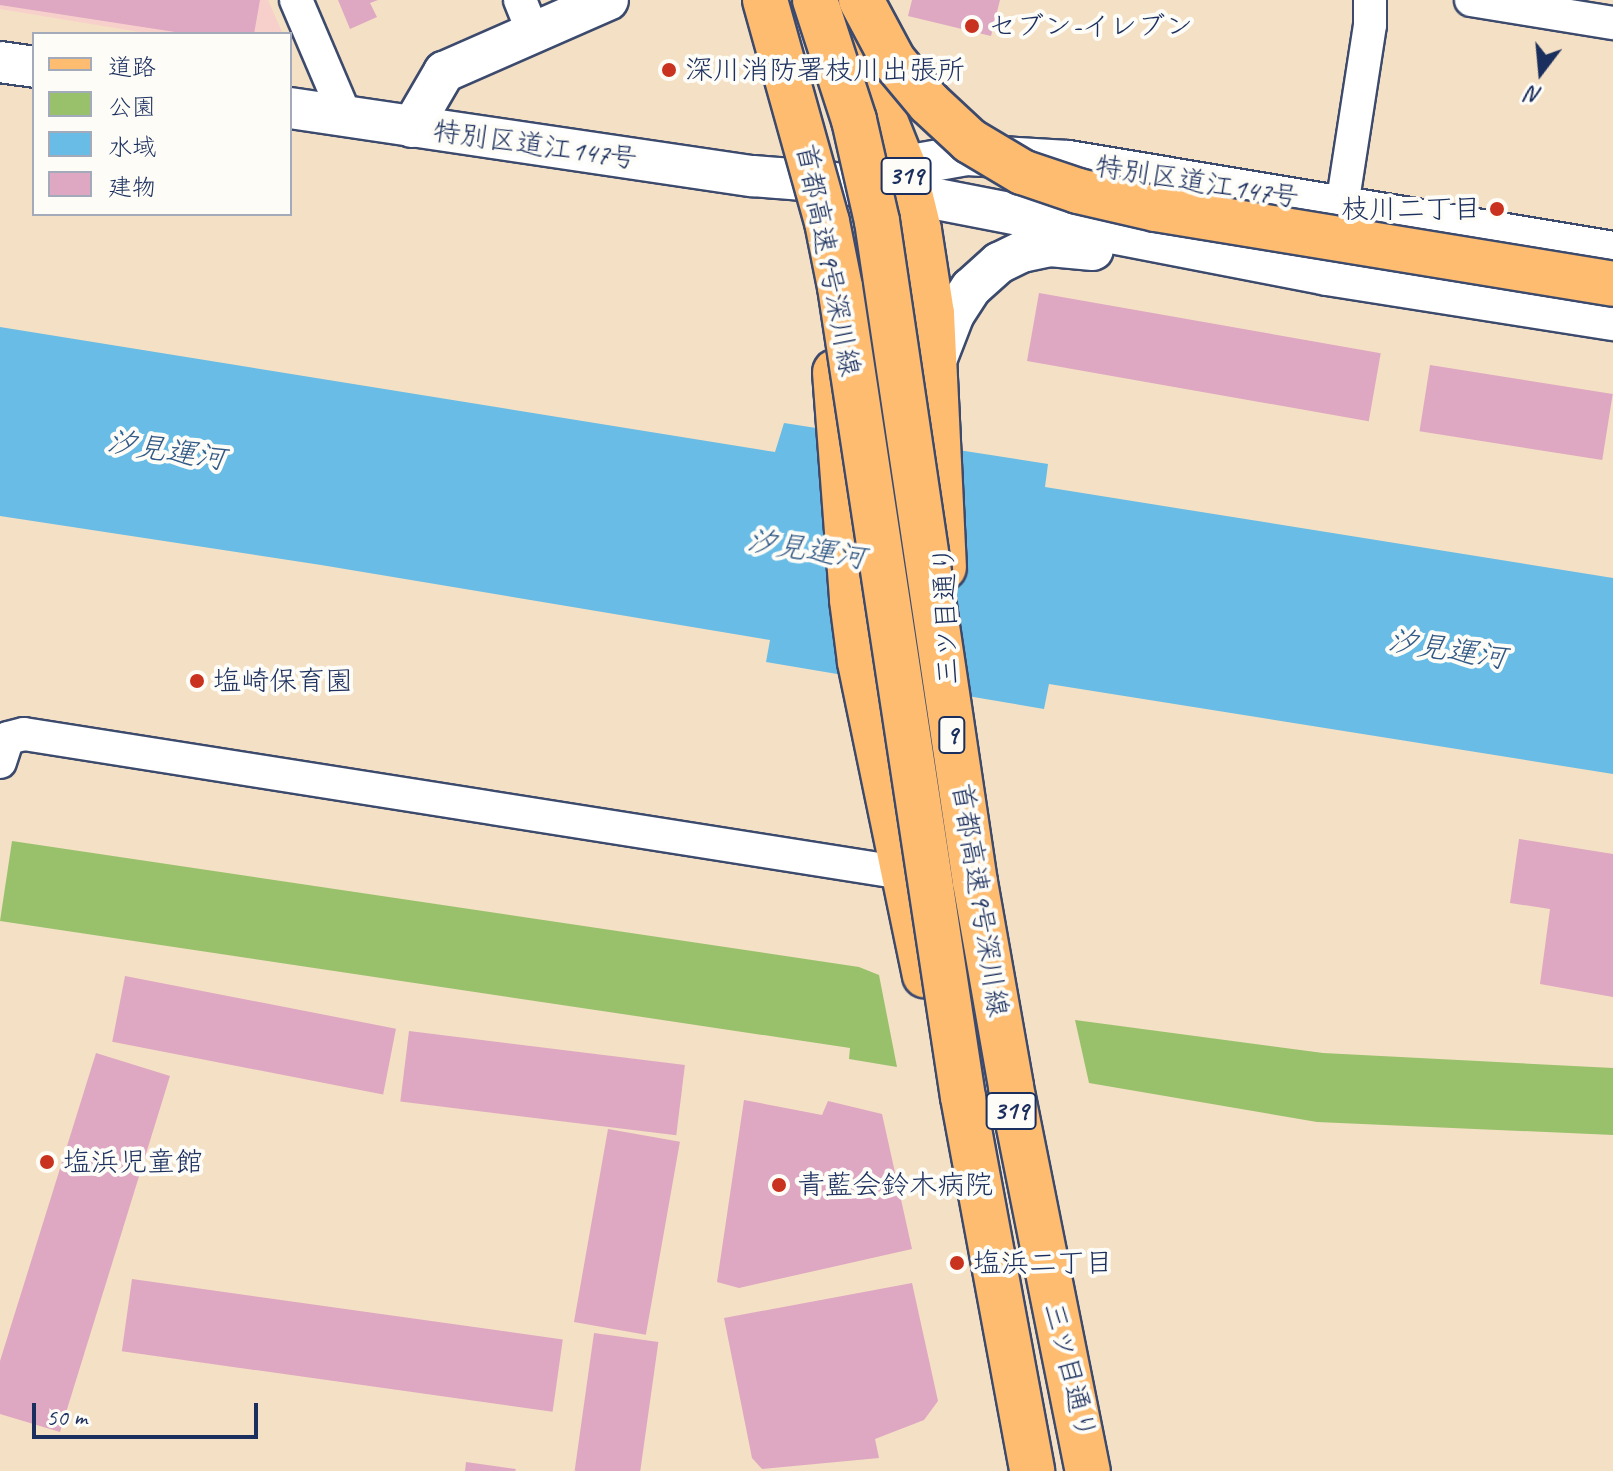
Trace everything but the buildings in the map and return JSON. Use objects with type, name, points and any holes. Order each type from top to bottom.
[{"type":"main road","name":"首都高速9号深川線","points":[[765,0],[827,222],[840,287],[963,1097],[1029,1471]]},
{"type":"main road","name":"319","points":[[775,0],[803,80],[828,182],[834,352],[852,600],[863,676],[1029,1471]]},
{"type":"main road","name":"首都高速9号深川線","points":[[815,0],[854,120],[877,221],[975,882],[1011,1087],[1088,1471]]},
{"type":"main road","name":"三ツ目通り","points":[[837,0],[907,179],[932,314],[951,745],[1008,1095],[1045,1273],[1096,1471]]},
{"type":"main road","points":[[861,0],[893,60],[929,103],[970,141],[1022,172],[1078,191],[1156,209],[1613,284]]},
{"type":"street","points":[[296,0],[346,117]]},
{"type":"street","points":[[412,127],[444,72],[526,16],[608,0]]},
{"type":"street","points":[[1342,206],[1370,25],[1370,0]]},
{"type":"street","points":[[1471,0],[1613,23]]},
{"type":"street","points":[[0,62],[32,67]]},
{"type":"street","name":"特別区道江147号","points":[[292,108],[753,176],[828,182],[907,179],[1328,275]]},
{"type":"street","name":"特別区道江147号","points":[[907,179],[967,155],[1068,161],[1613,252]]},
{"type":"street","name":"特別区道江147号","points":[[935,363],[954,314],[971,288],[999,263],[1022,252],[1050,246],[1328,275],[1613,320]]},
{"type":"street","points":[[0,762],[8,738],[24,734],[904,873]]},
{"type":"shaded area","points":[[0,0],[268,0],[282,32],[140,32],[0,9]]},
{"type":"green space","points":[[12,841],[859,967],[879,975],[897,1067],[849,1059],[850,1048],[0,921]]},
{"type":"green space","points":[[1075,1020],[1323,1053],[1613,1068],[1613,1135],[1317,1122],[1089,1083]]},
{"type":"water","name":"汐見運河","points":[[0,327],[775,452],[784,423],[1048,464],[1045,487],[1613,578],[1613,774],[1049,684],[1044,709],[766,662],[770,640],[321,565],[0,516]]},
{"type":"place","name":"セブン-イレブン","points":[[972,26]]},
{"type":"place","name":"深川消防署枝川出張所","points":[[669,70]]},
{"type":"place","name":"枝川二丁目","points":[[1497,209]]},
{"type":"place","name":"塩崎保育園","points":[[197,681]]},
{"type":"place","name":"塩浜児童館","points":[[47,1162]]},
{"type":"place","name":"青藍会鈴木病院","points":[[779,1185]]},
{"type":"place","name":"塩浜二丁目","points":[[957,1263]]}]
